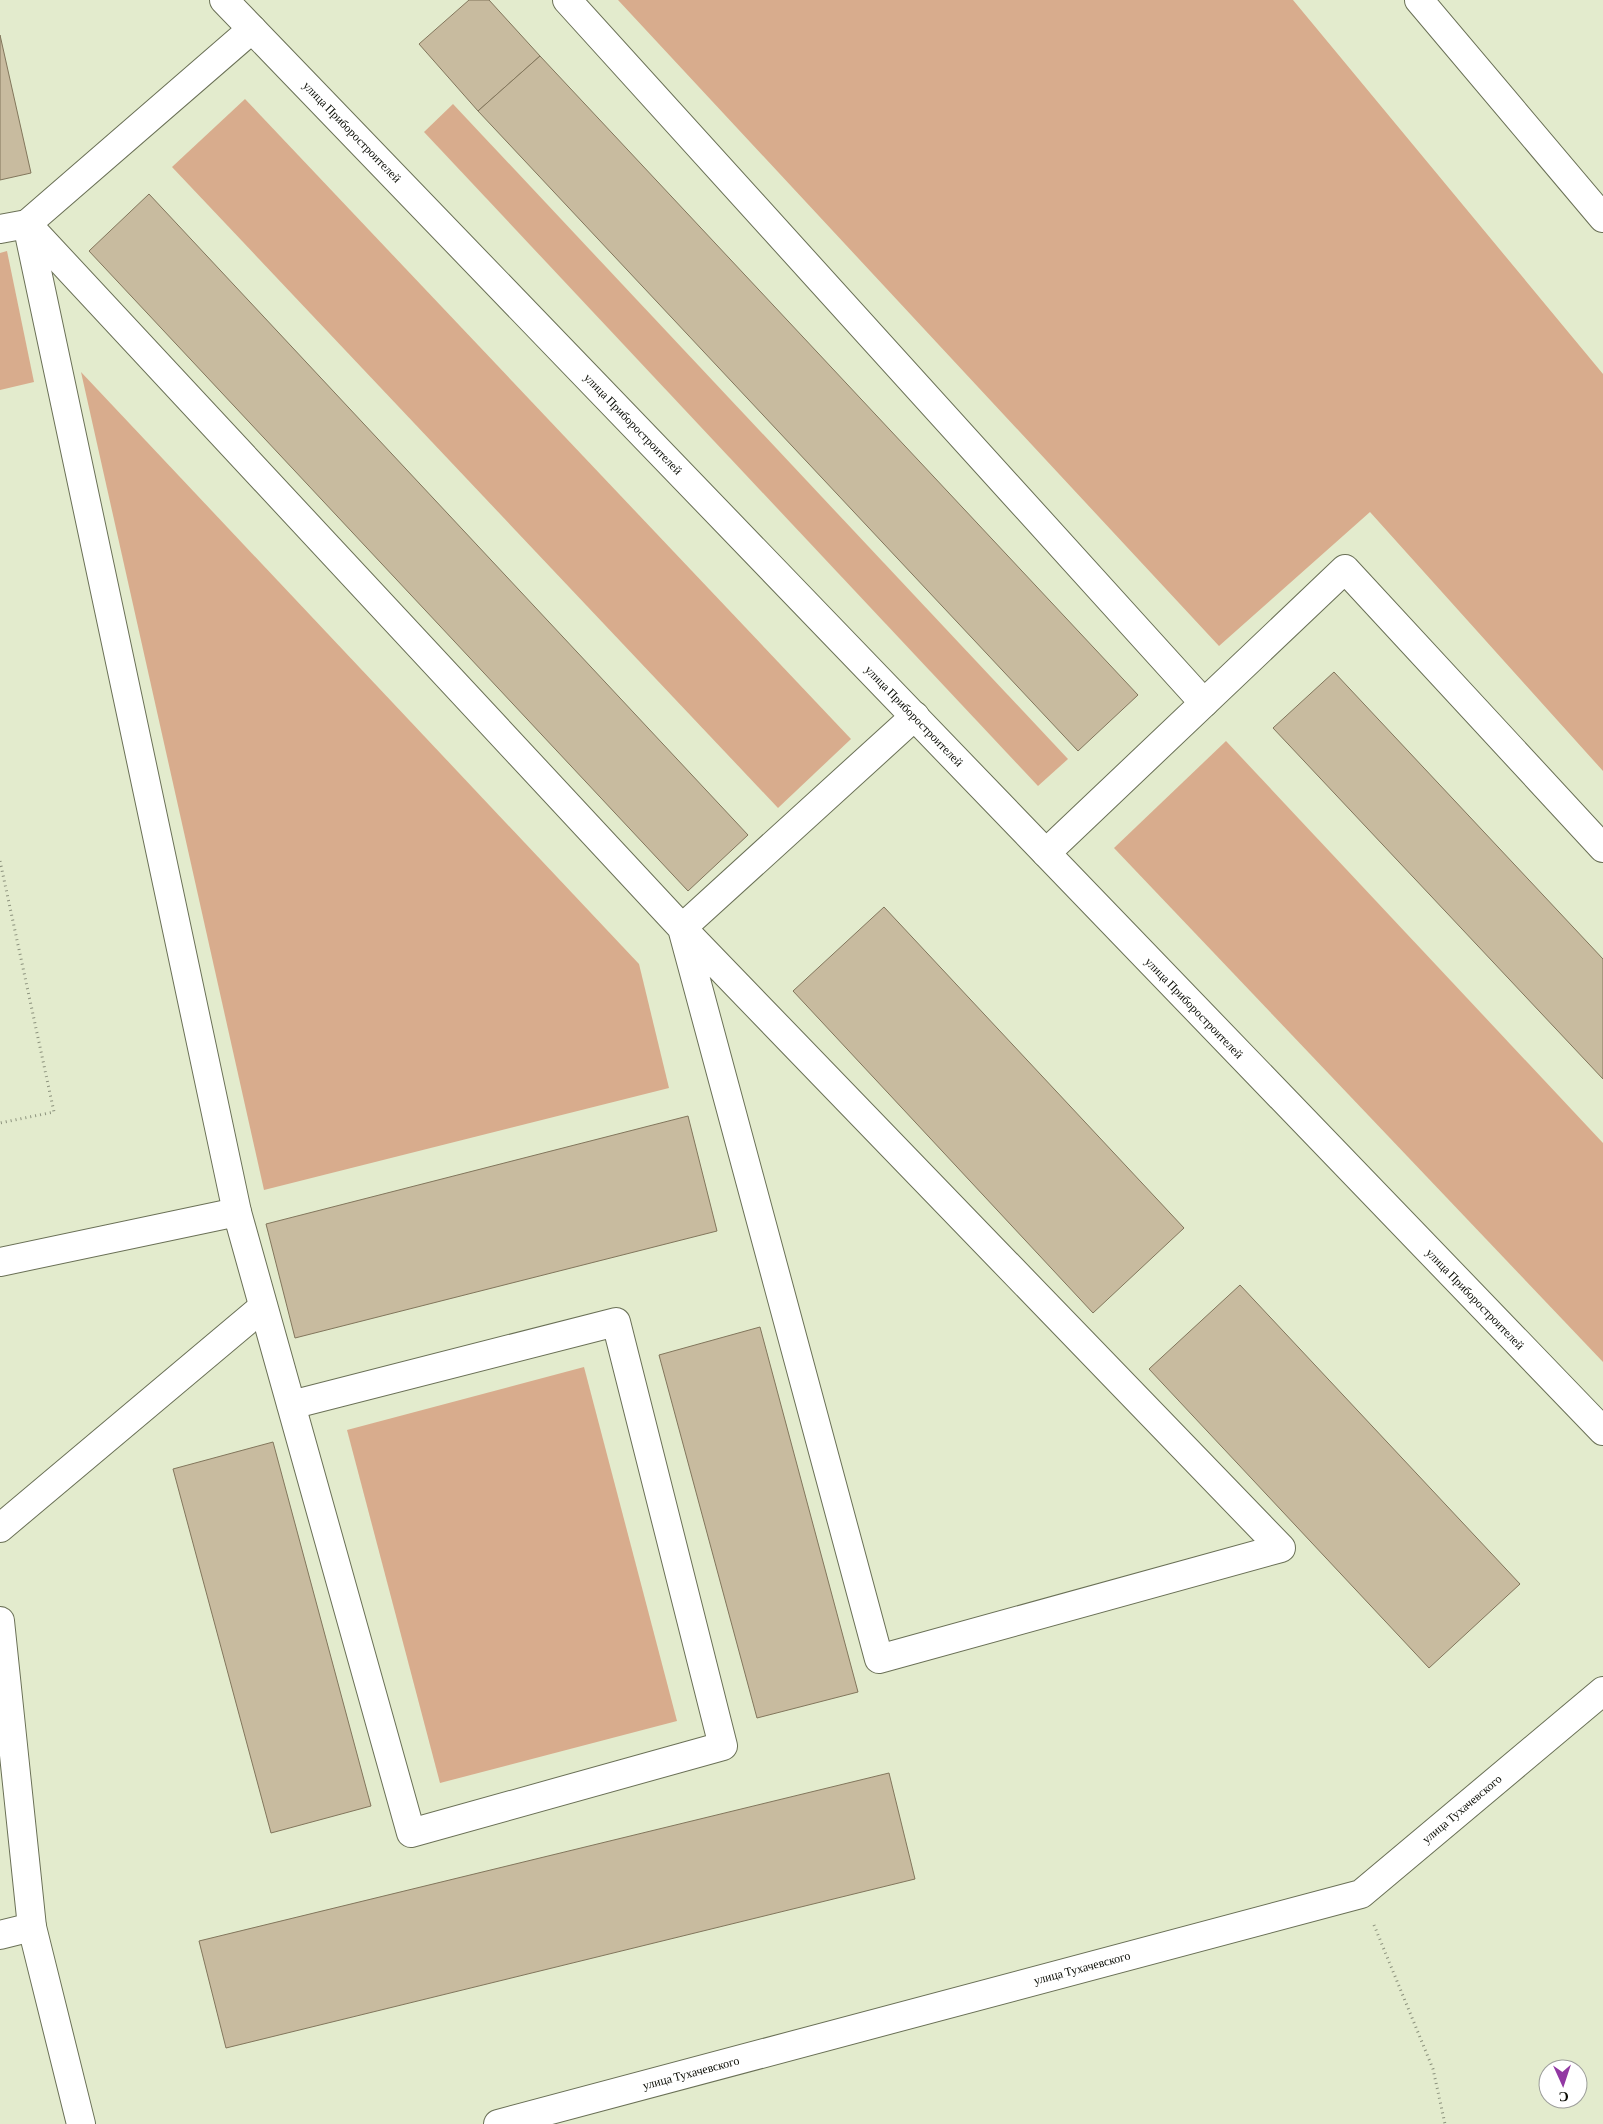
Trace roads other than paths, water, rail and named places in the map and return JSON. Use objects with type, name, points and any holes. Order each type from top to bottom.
[{"type":"street","name":"улица Приборостроителей","points":[[224,0],[1603,1432]]},
{"type":"street","points":[[568,0],[1204,703]]},
{"type":"street","points":[[1419,0],[1603,218]]},
{"type":"street","points":[[0,229],[27,224],[252,29]]},
{"type":"street","points":[[27,224],[682,928],[1281,1548],[879,1659],[682,928]]},
{"type":"street","points":[[27,224],[237,1212],[264,1307],[291,1405],[411,1833],[724,1746],[616,1322],[291,1405]]},
{"type":"street","points":[[1046,853],[1345,569],[1603,848]]},
{"type":"street","points":[[682,928],[915,716]]},
{"type":"street","points":[[0,1262],[237,1212]]},
{"type":"street","points":[[0,1528],[264,1307]]},
{"type":"street","points":[[0,1621],[3,1667],[32,1927],[81,2124]]},
{"type":"street","name":"улица Тухачевского","points":[[498,2124],[1361,1894],[1603,1691]]},
{"type":"street","points":[[0,1935],[32,1927]]}]
